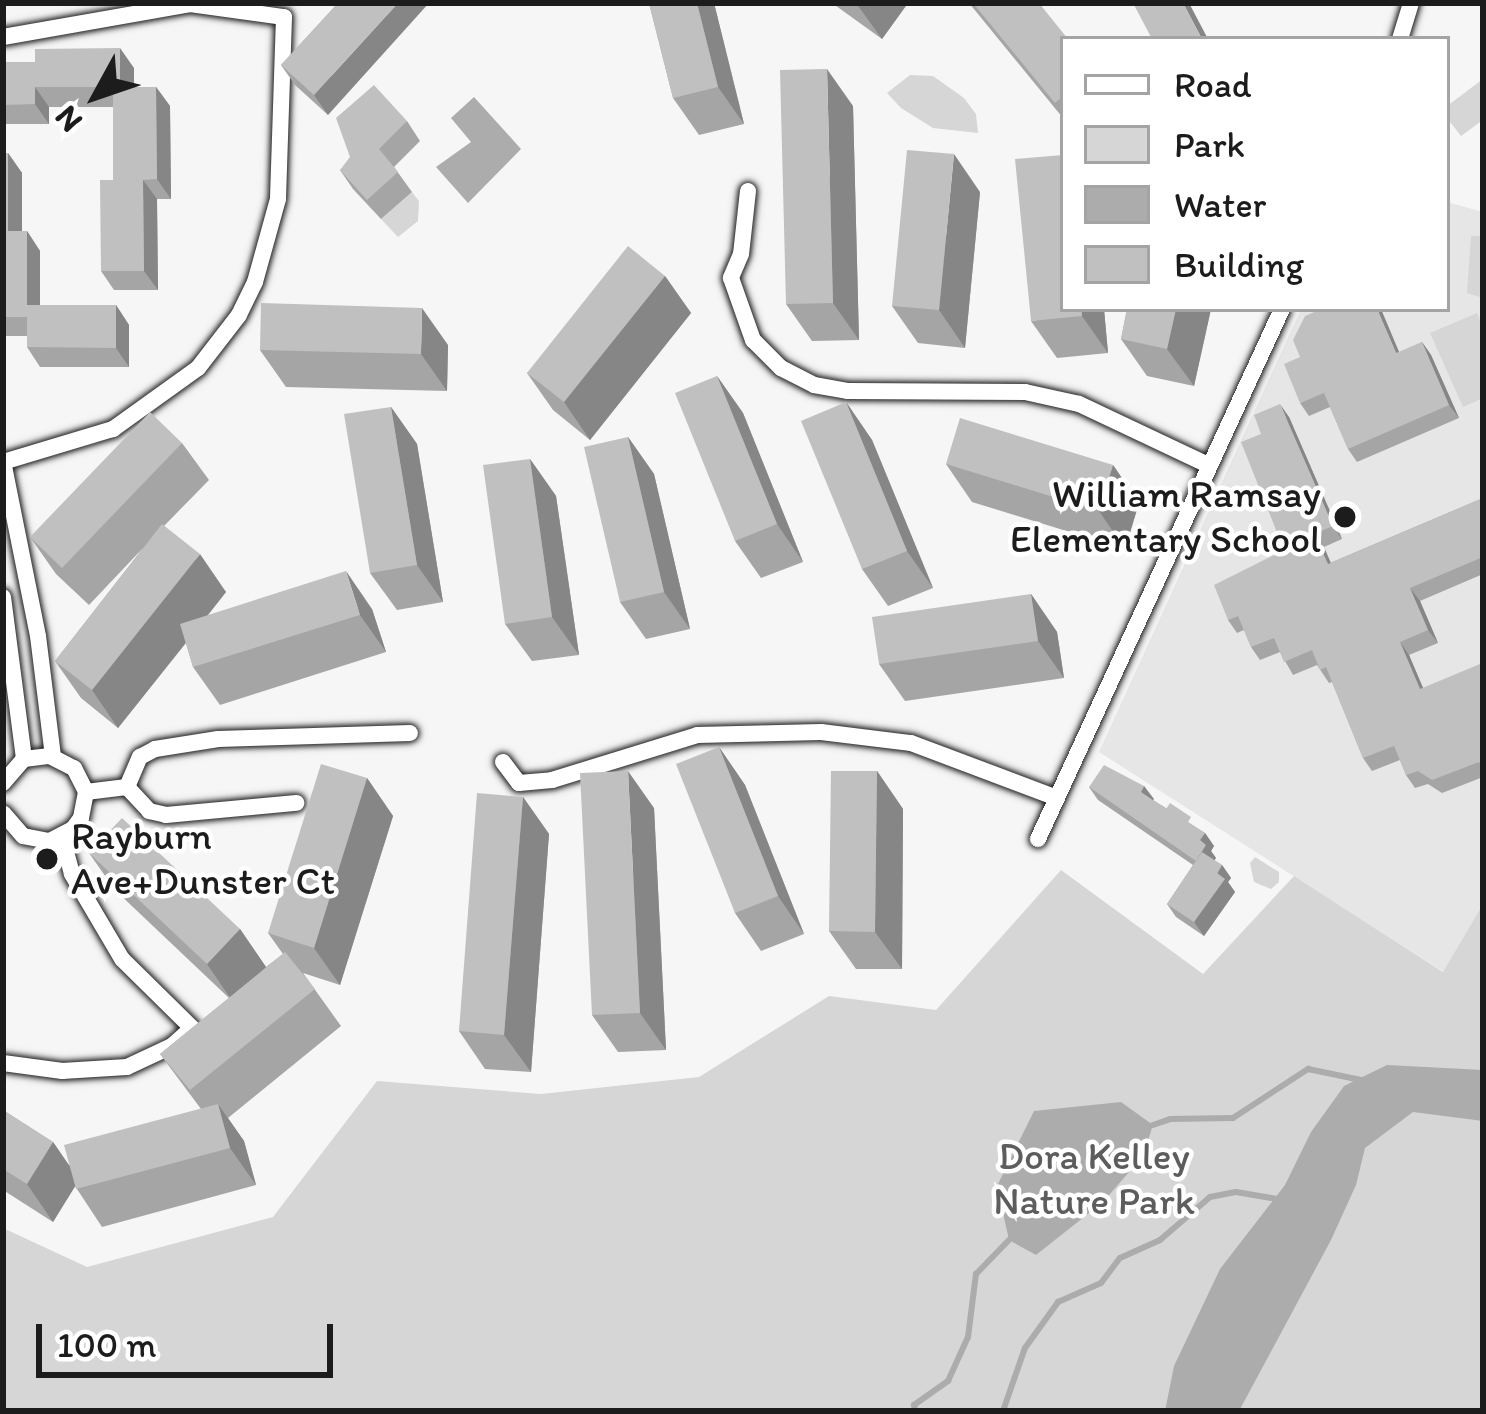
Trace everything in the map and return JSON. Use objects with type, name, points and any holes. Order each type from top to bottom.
[{"type":"street","points":[[1401,36],[1412,3]]},
{"type":"street","points":[[3,37],[190,4],[284,17],[278,199],[255,282],[239,315],[198,368],[113,429],[3,462],[11,541],[53,757]]},
{"type":"street","points":[[748,191],[741,254],[731,278],[736,306],[753,340],[781,368],[814,386],[848,391],[1025,392],[1079,404],[1208,465]]},
{"type":"street","points":[[1038,839],[1281,312]]},
{"type":"street","points":[[3,597],[24,759]]},
{"type":"street","points":[[503,762],[519,783],[553,780],[697,735],[821,732],[911,743],[1057,798]]},
{"type":"street","points":[[128,787],[140,757],[155,749],[218,739],[410,733]]},
{"type":"street","points":[[3,783],[24,759],[53,757],[74,768],[86,792],[81,818],[62,837],[49,841],[23,836],[3,816]]},
{"type":"street","points":[[86,792],[128,787]]},
{"type":"street","points":[[128,787],[148,811],[166,815],[296,803]]},
{"type":"street","points":[[3,1063],[62,1071],[127,1067],[172,1046],[192,1028],[122,959],[72,874],[62,837]]},
{"type":"shaded area","name":"William Ramsay Elementary School","points":[[1450,203],[1483,212],[1483,904],[1444,972],[1099,752],[1300,312],[1450,312]]},
{"type":"green space","points":[[910,75],[933,76],[964,98],[976,114],[978,133],[933,128],[901,108],[887,93]]},
{"type":"green space","points":[[1483,79],[1483,120],[1461,136],[1450,122],[1450,104]]},
{"type":"green space","points":[[412,192],[419,201],[418,221],[398,237],[381,219]]},
{"type":"green space","points":[[1471,236],[1483,236],[1483,298],[1467,293]]},
{"type":"green space","points":[[1477,313],[1483,327],[1483,398],[1463,407],[1430,333]]},
{"type":"green space","points":[[1255,857],[1279,872],[1279,882],[1271,889],[1254,882],[1250,863]]},
{"type":"green space","name":"Dora Kelley Nature Park","points":[[1061,870],[1203,974],[1294,876],[1443,972],[1483,904],[1483,1411],[3,1411],[3,1228],[87,1267],[273,1217],[377,1081],[541,1094],[699,1077],[829,996],[936,1010]]},
{"type":"water","points":[[474,97],[521,149],[468,203],[436,167],[471,142],[451,118]]},
{"type":"water","points":[[1387,1065],[1483,1070],[1483,1121],[1413,1112],[1365,1148],[1356,1185],[1331,1240],[1239,1411],[1165,1411],[1174,1366],[1220,1269],[1285,1185],[1311,1132],[1344,1086]]},
{"type":"water","points":[[1121,1102],[1153,1125],[1143,1156],[1103,1202],[1036,1255],[1009,1240],[997,1186],[1034,1111]]},
{"type":"building","points":[[338,3],[398,3],[314,95],[281,65]]},
{"type":"building","points":[[649,3],[697,3],[718,87],[673,98]]},
{"type":"building","points":[[973,3],[1039,3],[1066,36],[1060,36],[1060,99],[1055,103]]},
{"type":"building","points":[[1133,3],[1183,3],[1200,36],[1150,36]]},
{"type":"building","points":[[120,48],[120,87],[156,87],[157,179],[143,180],[144,271],[101,271],[100,180],[113,180],[113,87],[35,87],[35,104],[3,105],[3,62],[35,62],[35,49]]},
{"type":"building","points":[[827,69],[833,303],[786,304],[780,70]]},
{"type":"building","points":[[374,85],[407,121],[379,149],[398,172],[367,200],[340,170],[350,157],[336,118]]},
{"type":"building","points":[[907,150],[954,154],[939,310],[892,306]]},
{"type":"building","points":[[3,153],[8,153],[8,231],[27,231],[27,317],[3,317]]},
{"type":"building","points":[[1060,155],[1060,312],[1081,312],[1082,316],[1031,321],[1015,159]]},
{"type":"building","points":[[628,246],[665,276],[564,402],[527,373]]},
{"type":"building","points":[[261,303],[422,308],[421,354],[260,350]]},
{"type":"building","points":[[27,305],[116,305],[116,348],[27,347]]},
{"type":"building","points":[[1126,312],[1175,312],[1167,349],[1121,339]]},
{"type":"building","points":[[1378,312],[1396,353],[1422,342],[1449,405],[1348,449],[1324,393],[1300,403],[1284,364],[1300,357],[1293,340],[1305,316]]},
{"type":"building","points":[[717,376],[777,524],[735,541],[675,393]]},
{"type":"building","points":[[846,402],[907,551],[862,569],[801,421]]},
{"type":"building","points":[[1280,404],[1333,526],[1314,534],[1328,564],[1483,498],[1483,557],[1410,588],[1428,630],[1400,642],[1420,689],[1480,664],[1483,770],[1479,762],[1432,780],[1418,771],[1406,775],[1394,746],[1363,758],[1326,667],[1320,670],[1312,650],[1284,662],[1274,638],[1251,647],[1238,616],[1228,620],[1214,585],[1284,550],[1241,442],[1261,434],[1254,415]]},
{"type":"building","points":[[391,407],[417,565],[370,573],[344,414]]},
{"type":"building","points":[[150,412],[182,443],[62,568],[30,537]]},
{"type":"building","points":[[960,418],[1113,465],[1099,511],[946,464]]},
{"type":"building","points":[[628,437],[664,592],[620,602],[584,447]]},
{"type":"building","points":[[530,459],[552,617],[505,624],[483,465]]},
{"type":"building","points":[[162,524],[200,554],[92,690],[55,661]]},
{"type":"building","points":[[346,571],[360,615],[193,667],[180,624]]},
{"type":"building","points":[[1031,594],[1038,641],[879,664],[872,617]]},
{"type":"building","points":[[719,747],[778,896],[735,913],[676,764]]},
{"type":"building","points":[[321,764],[367,778],[314,948],[268,933]]},
{"type":"building","points":[[1104,765],[1144,786],[1141,792],[1166,809],[1170,803],[1191,817],[1188,822],[1205,833],[1200,840],[1206,845],[1196,861],[1089,787]]},
{"type":"building","points":[[628,771],[640,1013],[592,1015],[580,773]]},
{"type":"building","points":[[831,771],[877,771],[875,932],[829,931]]},
{"type":"building","points":[[477,793],[523,797],[504,1035],[459,1031]]},
{"type":"building","points":[[122,818],[240,929],[207,964],[89,853]]},
{"type":"building","points":[[1202,852],[1222,865],[1217,873],[1225,879],[1194,922],[1167,904]]},
{"type":"building","points":[[285,952],[315,989],[190,1090],[160,1054]]},
{"type":"building","points":[[218,1104],[230,1148],[76,1189],[64,1145]]},
{"type":"building","points":[[3,1110],[53,1142],[27,1184],[3,1169]]},
{"type":"waterway","points":[[1153,1125],[1170,1119],[1233,1118],[1308,1069],[1366,1081]]},
{"type":"waterway","points":[[1003,1411],[1025,1348],[1058,1302],[1101,1283],[1120,1258],[1160,1240],[1210,1197],[1236,1192],[1277,1199]]},
{"type":"waterway","points":[[915,1411],[914,1405],[948,1381],[968,1337],[976,1274],[1009,1240]]},
{"type":"place","name":"William Ramsay Elementary School","points":[[1345,517]]},
{"type":"place","name":"Rayburn Ave+Dunster Ct","points":[[47,859]]}]
